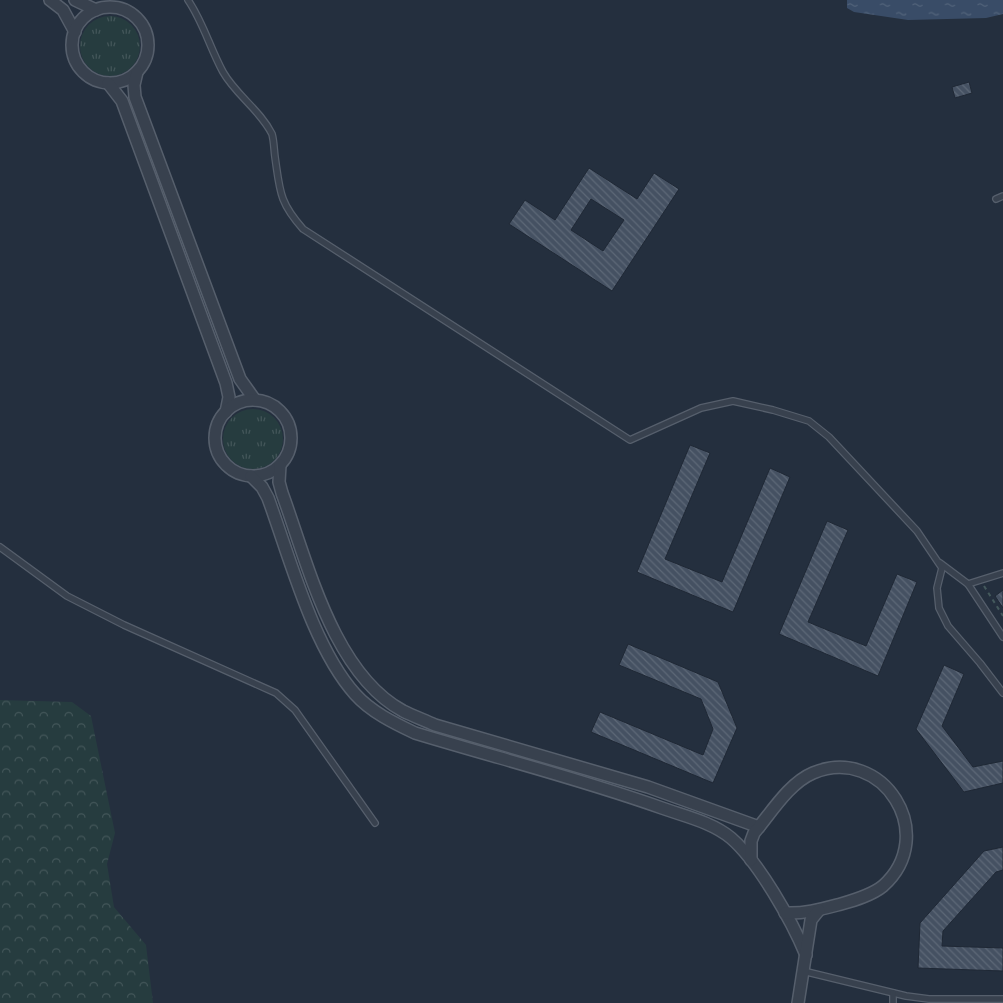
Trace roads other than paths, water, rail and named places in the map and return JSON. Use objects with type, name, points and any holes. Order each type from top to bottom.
[{"type":"street","points":[[50,0],[63,10],[75,32]]},
{"type":"street","points":[[75,0],[96,10],[120,9],[140,21],[148,43],[146,59],[137,72],[134,85],[135,96],[240,379],[246,391],[255,400]]},
{"type":"street","points":[[96,10],[83,19],[75,32],[72,48],[81,69],[93,79],[108,83],[124,80],[137,72]]},
{"type":"street","points":[[108,83],[122,101],[226,384],[229,397],[226,412],[218,425],[216,448],[229,468],[251,476],[267,473],[280,465]]},
{"type":"street","points":[[226,412],[239,403],[255,400],[270,404],[287,421],[290,444],[280,465],[279,482],[282,493],[330,625],[355,669],[377,692],[402,711],[435,725],[648,787],[759,827]]},
{"type":"street","points":[[251,476],[262,487],[268,498],[318,635],[336,668],[355,695],[383,718],[415,733],[629,796],[710,825],[729,836],[745,850],[785,913],[806,955]]},
{"type":"street","points":[[751,860],[752,841],[759,827],[797,784],[820,772],[834,768],[854,769],[875,777],[892,792],[902,810],[907,829],[905,852],[896,872],[882,887],[860,898],[801,914],[785,913]]},
{"type":"street","points":[[798,1003],[811,920],[819,910]]},
{"type":"lane","points":[[188,0],[198,14],[223,72],[240,97],[262,119],[272,136],[280,190],[287,211],[304,229],[630,440],[701,408],[733,401],[809,421],[829,436],[910,524],[942,568],[936,588],[939,608],[948,626],[980,662],[1003,693]]},
{"type":"lane","points":[[996,199],[1003,196]]},
{"type":"lane","points":[[0,547],[66,596],[124,625],[276,693],[295,710],[375,823]]},
{"type":"lane","points":[[937,561],[968,584],[1003,637]]},
{"type":"lane","points":[[968,584],[1003,573]]},
{"type":"lane","points":[[803,971],[893,993],[929,999],[1003,999]]},
{"type":"lane","points":[[893,993],[893,1003]]},
{"type":"water","points":[[847,0],[1003,0],[1003,14],[986,18],[908,20],[854,12],[847,8]]}]
